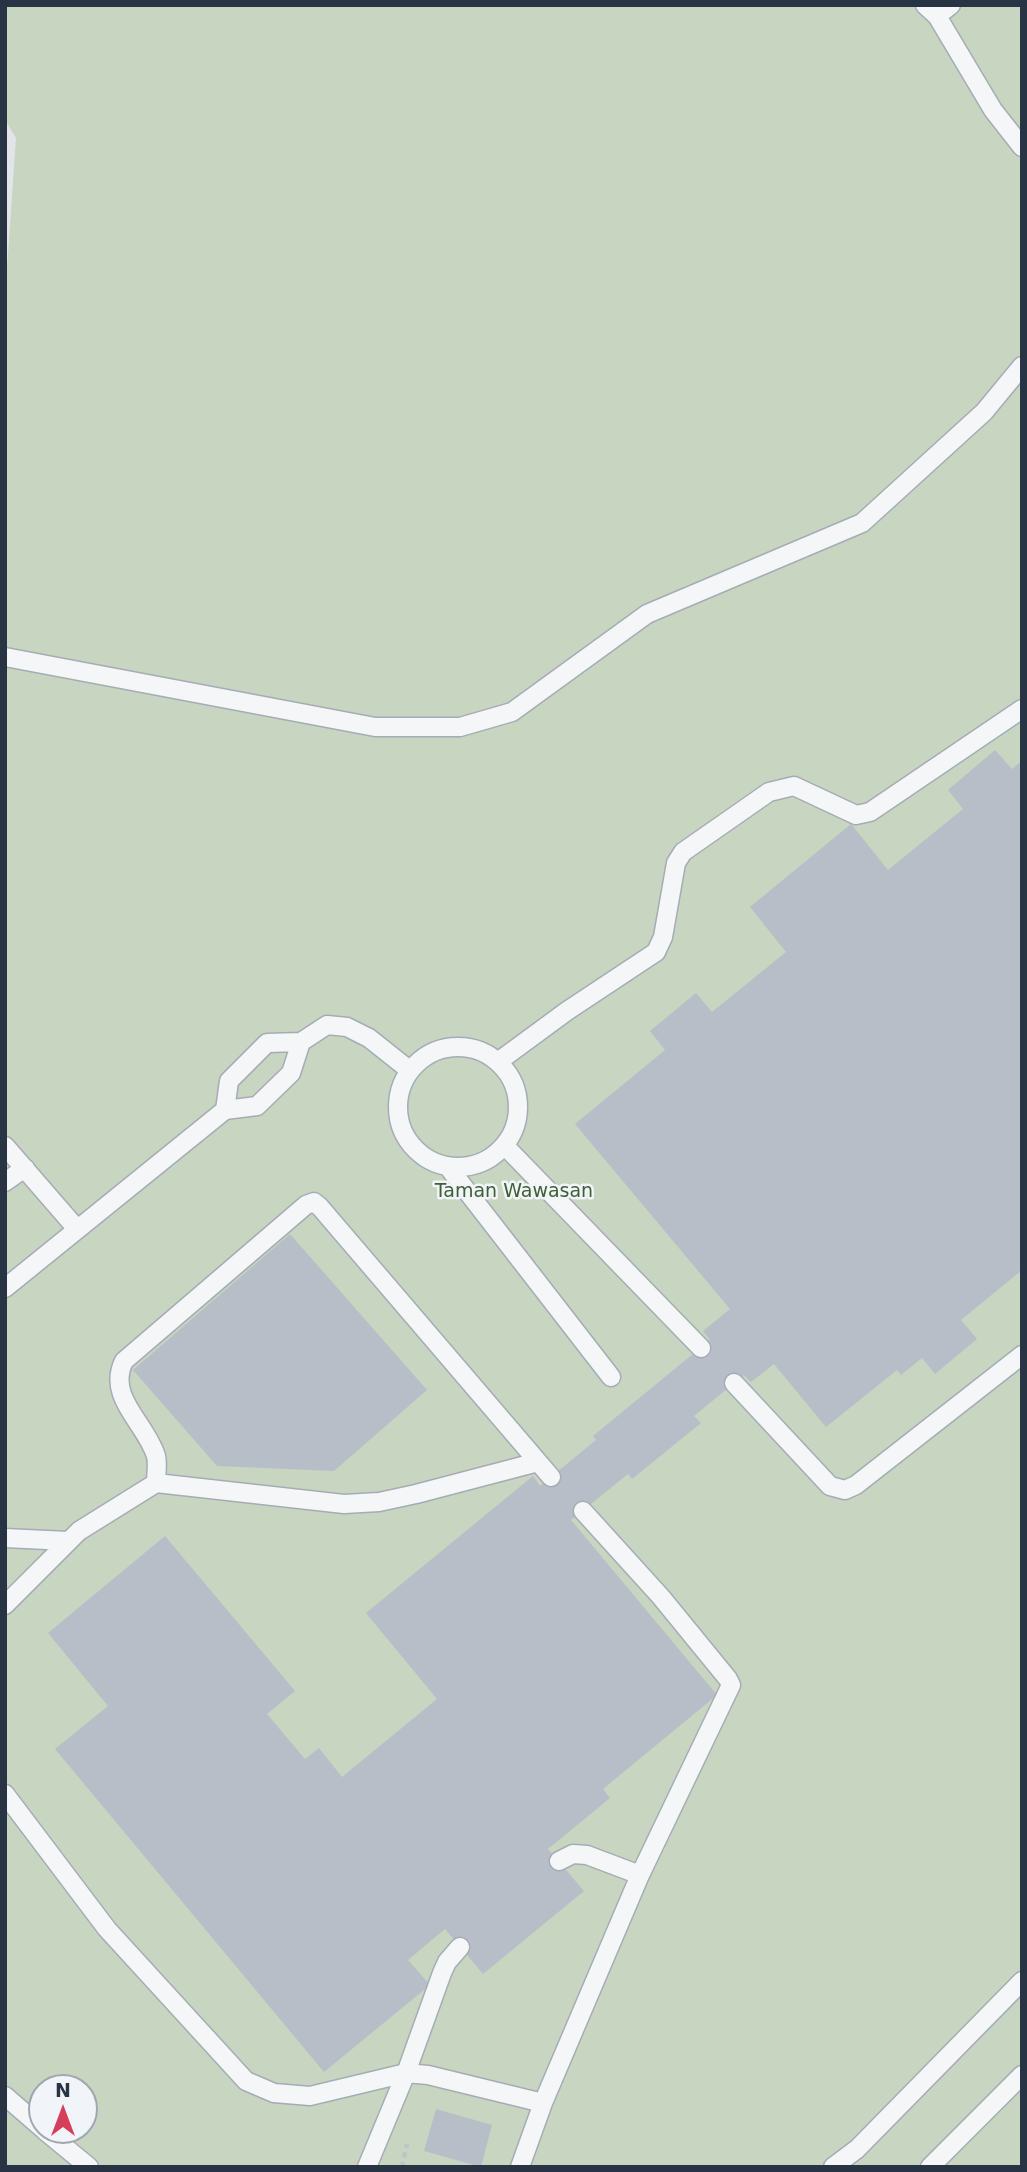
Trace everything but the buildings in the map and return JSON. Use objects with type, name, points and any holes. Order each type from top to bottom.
[{"type":"lane","points":[[938,9],[993,110],[1022,147]]},
{"type":"lane","points":[[5,657],[375,727],[460,727],[512,712],[647,614],[862,523],[984,412],[1022,366]]},
{"type":"lane","points":[[499,1060],[656,952],[663,937],[676,863],[683,852],[769,792],[794,786],[856,815],[870,811],[1022,709]]},
{"type":"lane","points":[[225,1110],[229,1081],[267,1043],[301,1042],[327,1025],[347,1027],[369,1038],[408,1069]]},
{"type":"lane","points":[[5,1288],[225,1110],[257,1106],[291,1073],[301,1042]]},
{"type":"lane","points":[[449,1168],[480,1164],[505,1146],[518,1118],[516,1087],[499,1060],[468,1046],[435,1049],[408,1069],[396,1099],[400,1130],[420,1155],[449,1168],[611,1377]]},
{"type":"lane","points":[[5,1146],[77,1229]]},
{"type":"lane","points":[[505,1146],[701,1348]]},
{"type":"lane","points":[[5,1182],[25,1168]]},
{"type":"lane","points":[[156,1483],[156,1457],[119,1389],[117,1374],[124,1361],[306,1205],[314,1202],[330,1217],[551,1477]]},
{"type":"lane","points":[[734,1383],[830,1486],[845,1490],[856,1485],[1022,1354]]},
{"type":"lane","points":[[5,1605],[79,1531],[156,1483],[344,1504],[379,1502],[416,1494],[538,1462]]},
{"type":"lane","points":[[520,2167],[543,2103],[640,1875],[731,1685],[660,1597],[583,1511]]},
{"type":"lane","points":[[5,1538],[68,1541]]},
{"type":"lane","points":[[5,1794],[107,1929],[246,2081],[274,2093],[310,2096],[406,2073],[428,2075],[543,2103]]},
{"type":"lane","points":[[559,1861],[573,1854],[587,1855],[640,1875]]},
{"type":"lane","points":[[367,2167],[406,2073],[442,1973],[447,1962],[460,1947]]},
{"type":"lane","points":[[833,2167],[857,2149],[1022,1981]]},
{"type":"lane","points":[[930,2167],[1022,2075]]},
{"type":"lane","points":[[5,2096],[28,2116]]},
{"type":"lane","points":[[61,2144],[89,2167]]},
{"type":"green space","name":"Taman Wawasan","points":[[5,5],[1022,5],[1022,2167],[5,2167],[5,297],[16,138],[5,120]]}]
